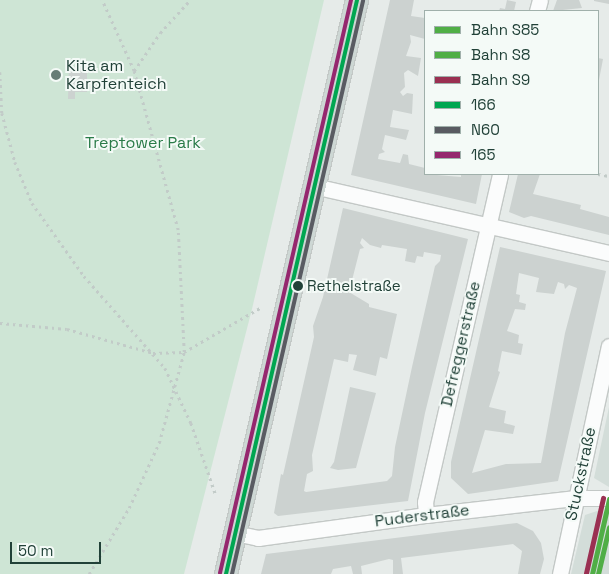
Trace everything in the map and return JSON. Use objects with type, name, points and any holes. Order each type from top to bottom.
[{"type":"main road","points":[[226,574],[357,0]]},
{"type":"street","name":"Defreggerstraße","points":[[426,514],[425,502],[500,175]]},
{"type":"street","points":[[314,186],[609,253]]},
{"type":"street","name":"Stuckstraße","points":[[560,574],[609,346]]},
{"type":"street","name":"Puderstraße","points":[[236,533],[258,538],[426,514],[576,498],[609,498]]},
{"type":"path","points":[[89,574],[129,508],[159,442],[176,387],[184,352],[178,230],[134,71],[102,0]]},
{"type":"path","points":[[134,71],[160,33],[190,0]]},
{"type":"path","points":[[0,72],[2,113],[15,162],[32,203],[84,276],[153,353],[176,387],[216,496]]},
{"type":"path","points":[[0,323],[67,329],[153,353],[184,352],[260,308]]},
{"type":"shaded area","points":[[609,407],[609,487],[594,478]]},
{"type":"shaded area","points":[[597,511],[609,512],[609,574],[571,574],[585,515]]},
{"type":"green space","name":"Treptower Park","points":[[0,0],[324,0],[252,309],[184,574],[0,574]]},
{"type":"building","points":[[390,0],[414,0],[411,16],[424,18],[424,39],[410,35],[411,42],[406,56],[421,58],[418,76],[408,70],[404,73],[405,87],[400,92],[403,96],[407,93],[413,94],[412,114],[393,110],[390,127],[409,130],[406,140],[385,135],[382,149],[385,152],[379,154],[378,159],[400,163],[403,154],[408,155],[409,164],[424,168],[424,175],[461,177],[461,175],[482,175],[476,204],[351,175]]},
{"type":"building","points":[[507,0],[516,2],[514,10],[499,10],[500,8],[505,9]]},
{"type":"building","points":[[557,0],[579,0],[582,8],[563,10],[553,10]]},
{"type":"building","points":[[594,0],[609,0],[609,4],[594,1]]},
{"type":"building","points":[[599,58],[603,59],[599,80]]},
{"type":"building","points":[[69,67],[87,68],[87,92],[75,92],[75,99],[68,99]]},
{"type":"building","points":[[518,175],[540,175],[533,194],[581,205],[580,209],[609,217],[609,235],[531,216],[524,218],[509,212]]},
{"type":"building","points":[[343,208],[468,239],[425,413],[408,501],[278,516],[274,513],[281,474],[283,475],[314,337],[313,326],[323,297]],"holes":[[[362,238],[370,245],[381,248],[382,245],[407,249],[405,261],[415,263],[417,256],[423,257],[424,252],[441,255],[440,261],[435,266],[412,367],[395,447],[392,476],[387,481],[306,492],[304,491],[307,474],[313,471],[312,455],[334,359],[348,362],[349,354],[357,355],[353,370],[376,376],[380,357],[387,359],[397,314],[369,307],[369,304],[349,292],[360,249],[364,248],[360,243]]]},
{"type":"building","points":[[500,247],[606,271],[558,481],[468,494],[451,478],[451,462]],"holes":[[[519,273],[539,278],[536,292],[554,294],[558,282],[564,284],[565,289],[569,285],[577,288],[565,333],[541,463],[506,464],[472,473],[485,430],[513,434],[515,426],[504,423],[506,411],[489,407],[500,372],[498,371],[502,351],[521,355],[523,344],[518,343],[519,335],[507,331],[515,309],[525,310],[526,304],[519,302],[520,295],[516,294]]]},
{"type":"building","points":[[350,387],[376,393],[356,468],[338,470],[330,468],[334,462]]},
{"type":"building","points":[[517,523],[533,531],[541,543],[544,559],[540,574],[518,574],[522,551],[513,544],[401,558],[403,574],[393,574],[393,560],[389,559],[361,566],[362,574],[353,574],[351,566],[333,569],[331,574],[261,574],[266,554]]},
{"type":"rail line","name":"S9","points":[[586,573],[603,498]]},
{"type":"rail line","name":"S85","points":[[592,574],[609,499]]},
{"type":"rail line","name":"S8","points":[[598,574],[609,527]]},
{"type":"transit line","name":"165","points":[[220,573],[351,0]]},
{"type":"transit line","name":"166","points":[[226,574],[357,0]]},
{"type":"transit line","name":"N60","points":[[232,574],[363,1]]},
{"type":"place","name":"Kita am Karpfenteich","points":[[56,75]]},
{"type":"place","name":"Rethelstraße","points":[[298,286]]}]
